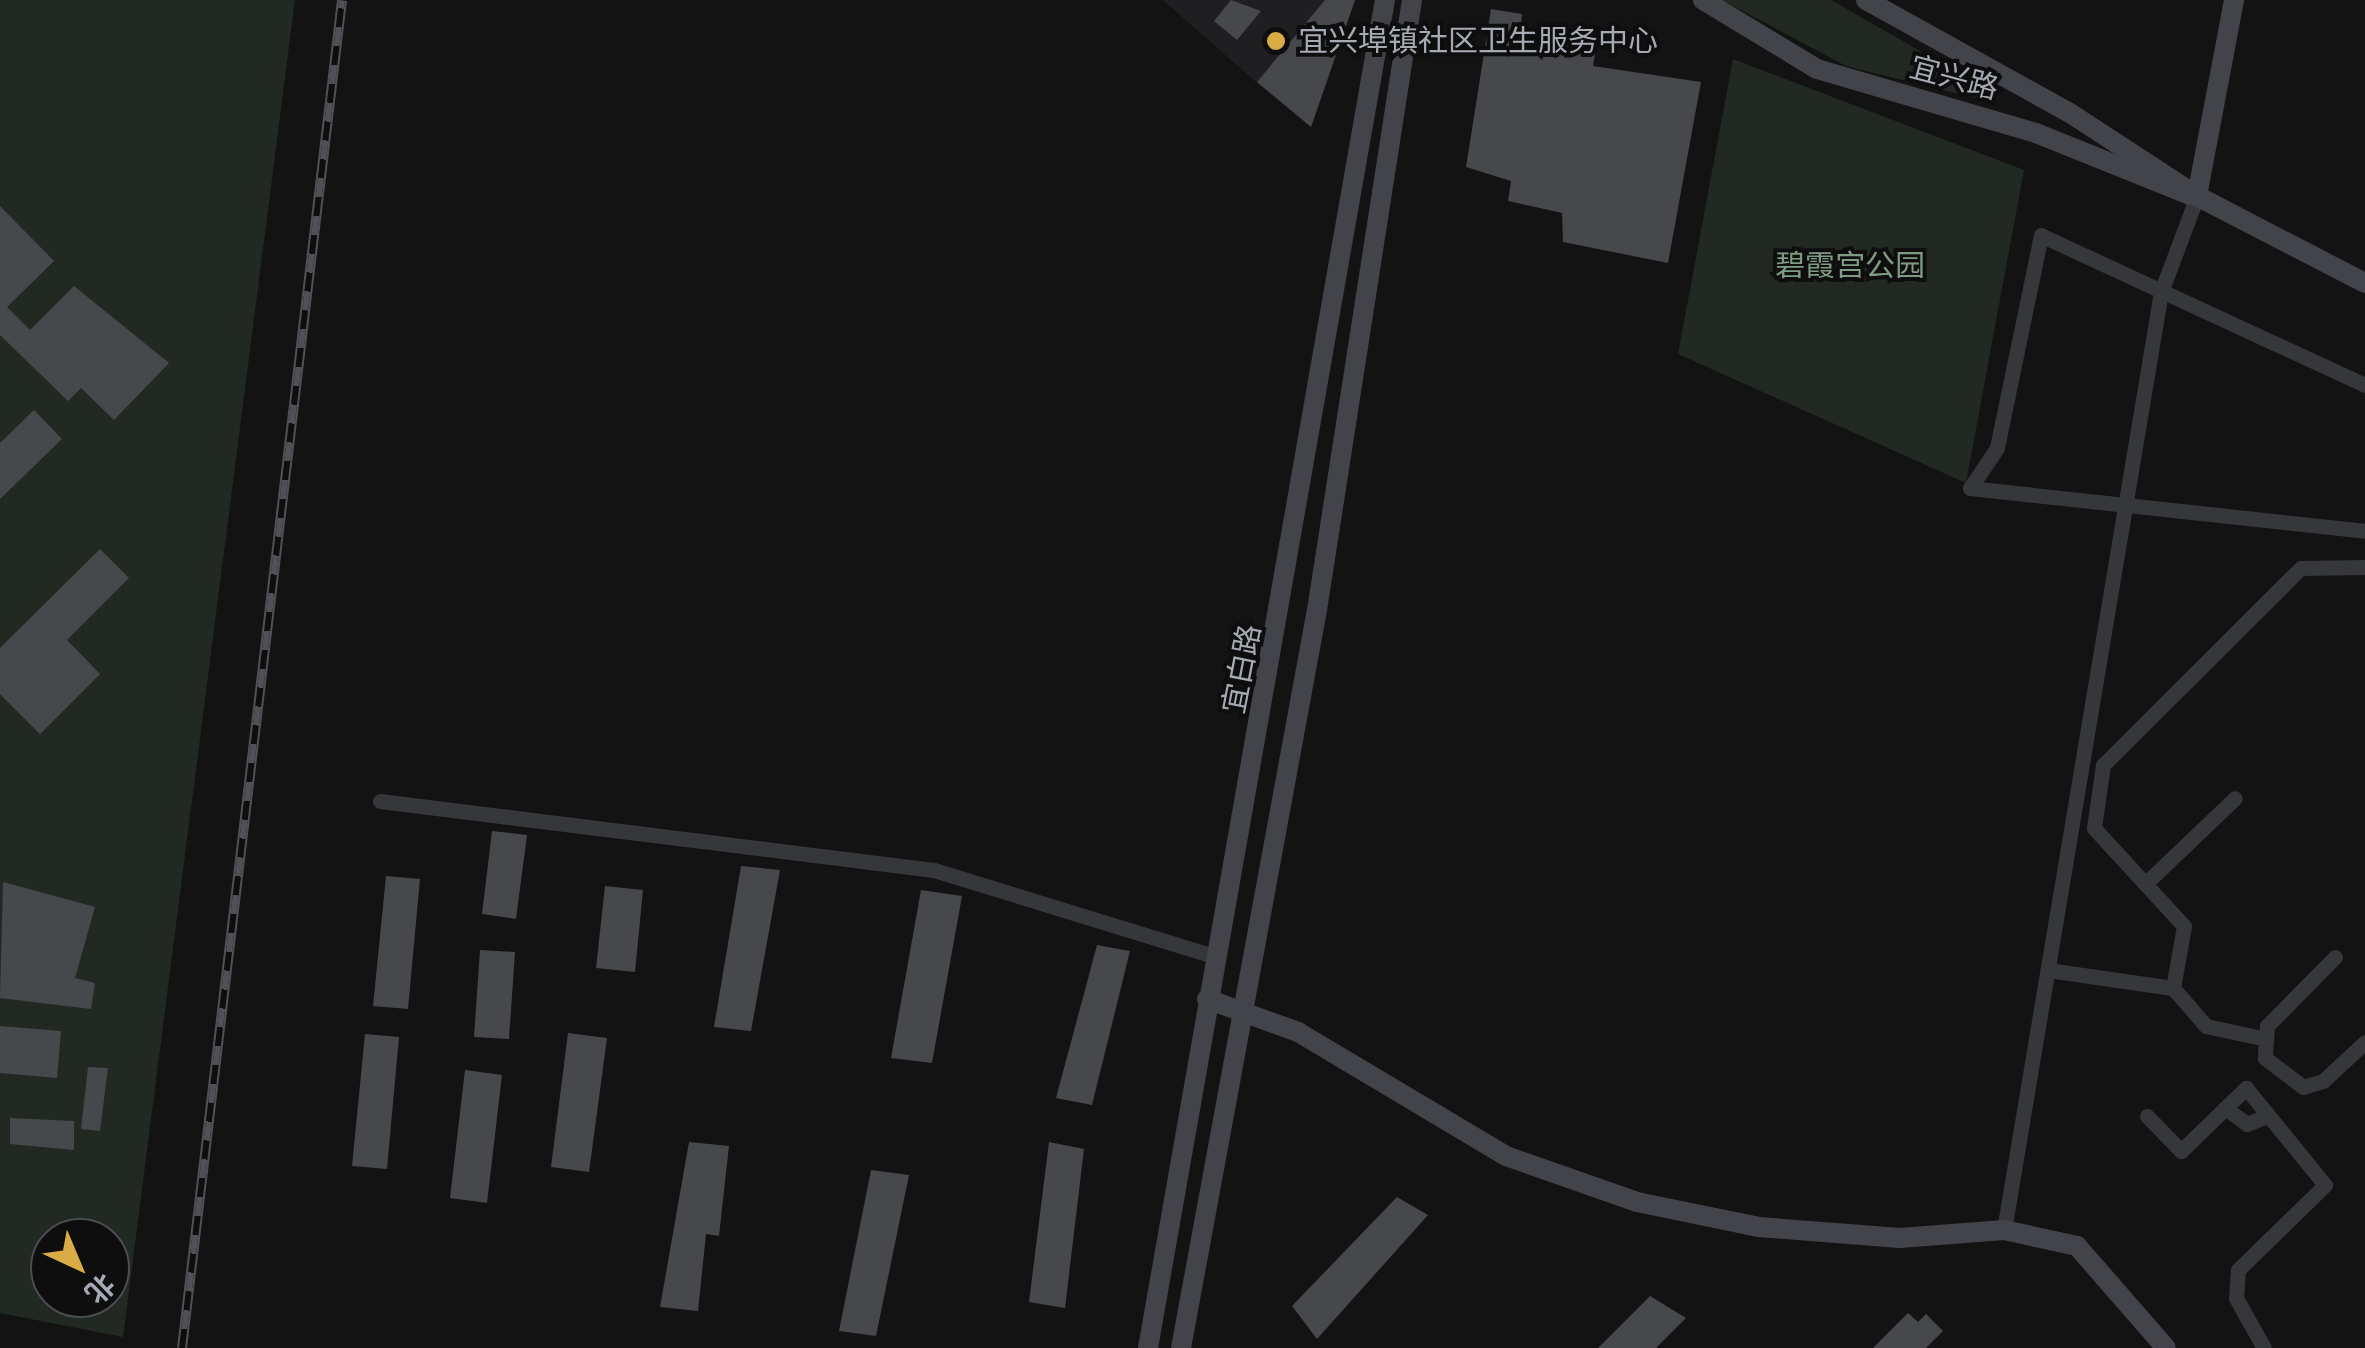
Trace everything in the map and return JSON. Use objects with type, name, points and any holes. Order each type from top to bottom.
[{"type":"street","name":"宜白路","points":[[1148,1348],[1385,0]]},
{"type":"street","points":[[1182,1348],[1239,1009],[1317,610],[1412,0]]},
{"type":"street","name":"宜兴路","points":[[1703,0],[1803,63],[2036,133],[2157,188],[2197,196]]},
{"type":"street","name":"宜兴路","points":[[1866,0],[2070,112],[2197,196],[2365,283]]},
{"type":"street","points":[[2004,1230],[2122,505],[2161,292],[2197,196],[2234,0]]},
{"type":"street","points":[[2365,386],[2049,237],[2035,241],[1996,448],[1970,488],[2365,531]]},
{"type":"street","points":[[2173,988],[2184,926],[2094,828],[2111,748],[2300,568],[2365,566]]},
{"type":"street","points":[[2145,884],[2235,798]]},
{"type":"street","points":[[380,802],[934,870],[1217,957]]},
{"type":"street","points":[[2262,1038],[2335,957]]},
{"type":"street","points":[[2048,970],[2173,988],[2206,1026],[2262,1038]]},
{"type":"street","points":[[1207,1000],[1298,1032],[1506,1156],[1637,1202],[1759,1228],[1900,1238],[2004,1230],[2077,1246],[2166,1348]]},
{"type":"street","points":[[2262,1038],[2276,1072]]},
{"type":"street","points":[[2276,1072],[2314,1084],[2365,1042]]},
{"type":"street","points":[[2252,1095],[2276,1072]]},
{"type":"street","points":[[2147,1116],[2181,1152],[2246,1088],[2262,1118],[2325,1185],[2238,1270],[2236,1298],[2264,1348]]},
{"type":"street","points":[[2225,1108],[2247,1124],[2262,1118]]},
{"type":"shaded area","name":"宜兴埠镇社区卫生服务中心","points":[[1163,0],[1355,0],[1311,127],[1257,83]]},
{"type":"green space","points":[[0,0],[295,0],[130,1283],[130,1218],[30,1218],[30,1318],[125,1318],[123,1337],[0,1313]]},
{"type":"green space","points":[[1722,0],[1831,0],[1985,88],[1979,99],[1846,66]]},
{"type":"green space","name":"碧霞宫公园","points":[[1733,59],[2024,170],[1966,483],[1678,354]]},
{"type":"building","points":[[1231,0],[1261,11],[1237,40],[1214,21]]},
{"type":"building","points":[[1325,0],[1355,0],[1311,127],[1257,82]]},
{"type":"building","points":[[1491,9],[1522,14],[1520,35],[1596,48],[1593,66],[1701,82],[1668,263],[1563,242],[1562,213],[1508,201],[1511,181],[1466,167]]},
{"type":"building","points":[[0,206],[54,261],[7,307],[30,330],[74,286],[169,363],[114,420],[81,388],[68,401],[0,335]]},
{"type":"building","points":[[34,410],[62,439],[0,499],[0,443]]},
{"type":"building","points":[[100,549],[129,578],[67,640],[100,674],[40,734],[0,694],[0,648]]},
{"type":"building","points":[[492,831],[527,835],[516,919],[482,914]]},
{"type":"building","points":[[741,866],[780,870],[751,1031],[714,1027]]},
{"type":"building","points":[[386,876],[420,879],[408,1009],[373,1006]]},
{"type":"building","points":[[3,882],[95,907],[75,978],[95,983],[91,1009],[0,998]]},
{"type":"building","points":[[605,886],[643,890],[635,972],[596,968]]},
{"type":"building","points":[[921,890],[962,896],[932,1063],[891,1058]]},
{"type":"building","points":[[1097,945],[1130,951],[1092,1105],[1056,1098]]},
{"type":"building","points":[[480,950],[515,952],[509,1039],[474,1037]]},
{"type":"building","points":[[0,1026],[61,1031],[57,1078],[0,1073]]},
{"type":"building","points":[[568,1033],[607,1038],[589,1172],[551,1167]]},
{"type":"building","points":[[365,1034],[399,1037],[387,1169],[352,1166]]},
{"type":"building","points":[[88,1067],[108,1068],[100,1131],[81,1129]]},
{"type":"building","points":[[465,1070],[502,1075],[487,1203],[450,1198]]},
{"type":"building","points":[[10,1118],[74,1121],[74,1150],[10,1144]]},
{"type":"building","points":[[689,1142],[729,1146],[719,1236],[706,1234],[698,1311],[660,1307]]},
{"type":"building","points":[[1049,1142],[1084,1149],[1065,1308],[1029,1302]]},
{"type":"building","points":[[871,1170],[909,1175],[876,1336],[839,1331]]},
{"type":"building","points":[[1397,1197],[1428,1215],[1317,1339],[1292,1306]]},
{"type":"building","points":[[1650,1296],[1686,1318],[1656,1348],[1598,1348]]},
{"type":"building","points":[[1908,1313],[1918,1322],[1926,1314],[1943,1331],[1926,1348],[1873,1348]]},
{"type":"railway","points":[[182,1348],[342,0]]},
{"type":"place","name":"宜兴埠镇社区卫生服务中心","points":[[1276,41]]}]
